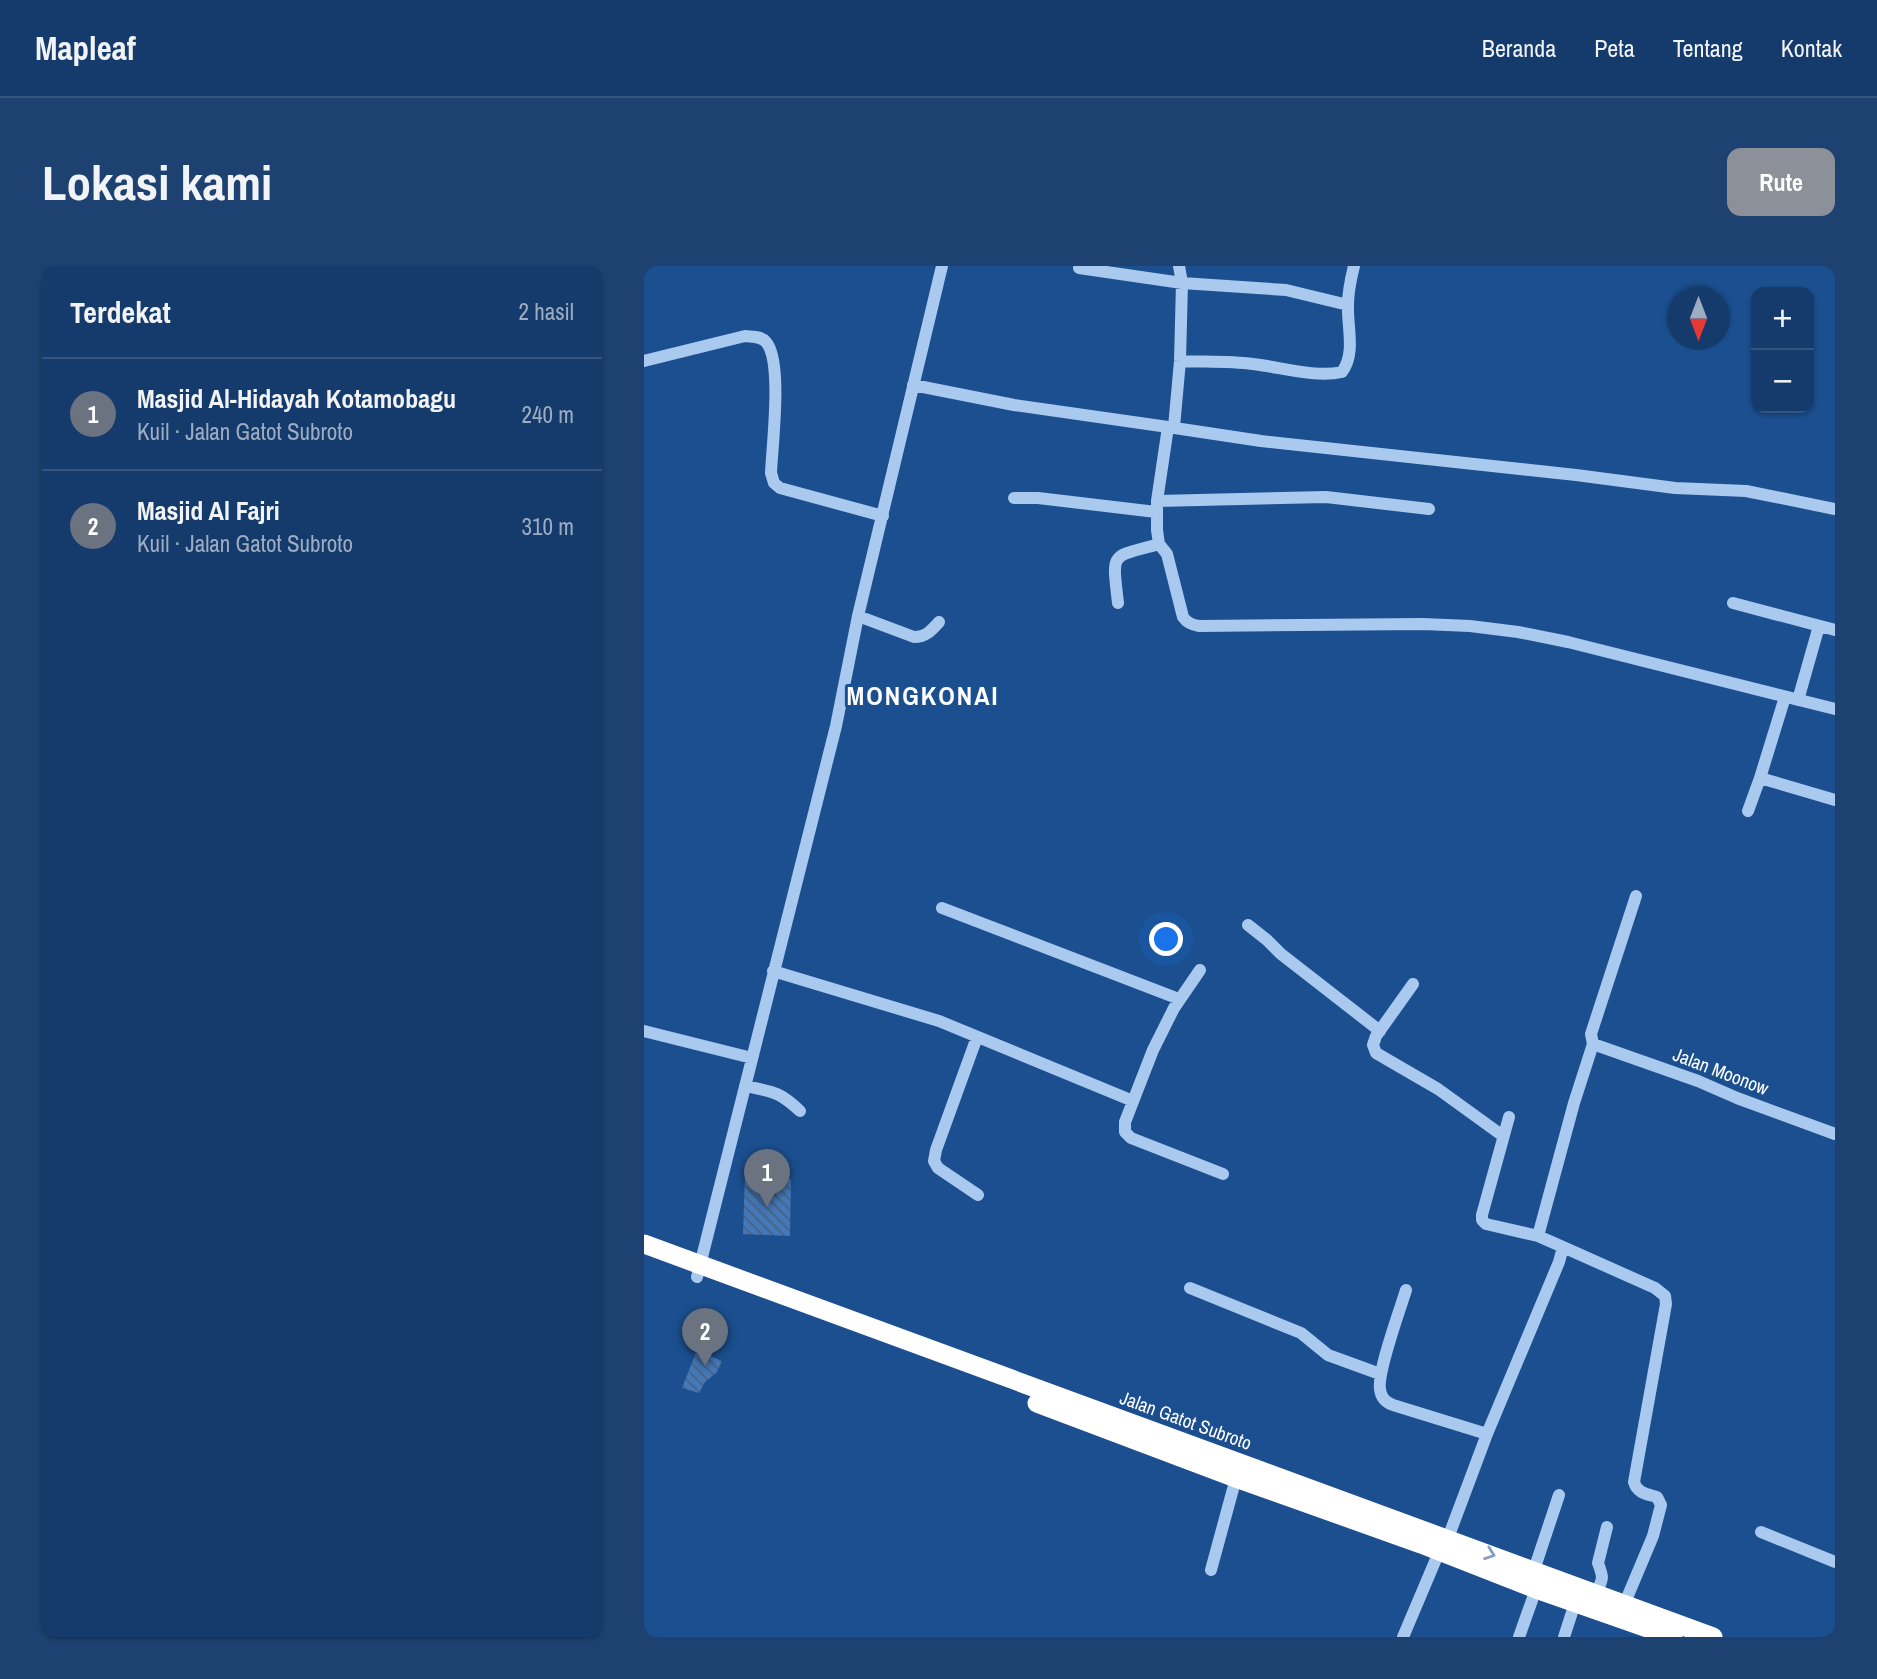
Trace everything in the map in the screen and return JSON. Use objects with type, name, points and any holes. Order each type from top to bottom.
[{"type":"highway","name":"Jalan Gatot Subroto","points":[[644,1244],[698,1271],[1236,1478],[1421,1544],[1443,1548]]},
{"type":"highway","name":"Jalan Gatot Subroto","points":[[644,1258],[698,1271],[1202,1450],[1443,1548],[1534,1580],[1596,1594],[1713,1637]]},
{"type":"highway","name":"Jalan Gatot Subroto","points":[[1534,1580],[1575,1603],[1673,1637]]},
{"type":"street","points":[[698,1271],[836,726],[858,616],[942,266]]},
{"type":"street","points":[[1179,266],[1182,283],[1180,361],[1157,507],[1160,544],[1167,554],[1186,622],[1199,626],[1423,624],[1518,632],[1835,709]]},
{"type":"street","points":[[1180,361],[1251,363],[1302,371],[1342,372],[1350,353],[1348,305],[1354,266]]},
{"type":"street","points":[[1079,268],[1182,283],[1286,290],[1348,305]]},
{"type":"street","points":[[644,361],[745,337],[761,338],[768,343],[773,355],[776,376],[771,474],[774,483],[780,488],[883,516]]},
{"type":"street","points":[[913,385],[1014,405],[1261,441],[1675,488],[1746,491],[1835,509]]},
{"type":"street","points":[[1014,498],[1157,507],[1326,497],[1429,509]]},
{"type":"street","points":[[1118,603],[1115,559],[1160,544]]},
{"type":"street","points":[[1733,603],[1835,630]]},
{"type":"street","points":[[858,616],[914,637],[921,637],[939,622]]},
{"type":"street","points":[[1748,811],[1819,626]]},
{"type":"street","points":[[1760,778],[1835,800]]},
{"type":"street","points":[[1538,1236],[1574,1102],[1593,1044],[1591,1034],[1636,896]]},
{"type":"street","points":[[942,908],[1179,999]]},
{"type":"street","points":[[1248,925],[1380,1031]]},
{"type":"street","points":[[1200,970],[1179,999],[1153,1050],[1125,1122],[1125,1132],[1132,1138],[1223,1174]]},
{"type":"street","points":[[773,971],[939,1021],[1133,1101]]},
{"type":"street","points":[[1413,985],[1376,1036],[1373,1045],[1376,1053],[1438,1089],[1503,1136]]},
{"type":"street","points":[[644,1031],[752,1058]]},
{"type":"street","points":[[977,1037],[934,1161],[938,1168],[978,1195]]},
{"type":"street","name":"Jalan Moonow","points":[[1593,1044],[1699,1081],[1835,1134]]},
{"type":"street","points":[[745,1086],[778,1094],[800,1111]]},
{"type":"street","points":[[1509,1117],[1482,1220],[1486,1224],[1538,1236],[1665,1296],[1666,1304],[1634,1482],[1639,1491],[1657,1497],[1661,1505],[1654,1536],[1624,1605]]},
{"type":"street","points":[[1404,1637],[1443,1548],[1563,1247]]},
{"type":"street","points":[[1190,1287],[1301,1333],[1328,1355],[1380,1374]]},
{"type":"street","points":[[1406,1290],[1380,1374],[1383,1398],[1388,1403],[1487,1434]]},
{"type":"street","points":[[1211,1570],[1236,1478]]},
{"type":"street","points":[[1519,1637],[1559,1495]]},
{"type":"street","points":[[1596,1594],[1603,1577],[1598,1563],[1607,1527]]},
{"type":"street","points":[[1761,1532],[1835,1562]]},
{"type":"street","points":[[1564,1637],[1575,1603]]},
{"type":"building","points":[[745,1175],[791,1179],[790,1236],[743,1234]]},
{"type":"building","points":[[697,1350],[722,1361],[717,1372],[705,1382],[699,1393],[682,1388]]},
{"type":"place","name":"Masjid Al-Hidayah Kotamobagu","points":[[767,1207]]},
{"type":"place","name":"Masjid Al Fajri","points":[[705,1366]]},
{"type":"district","name":"MONGKONAI","points":[[923,696]]}]
